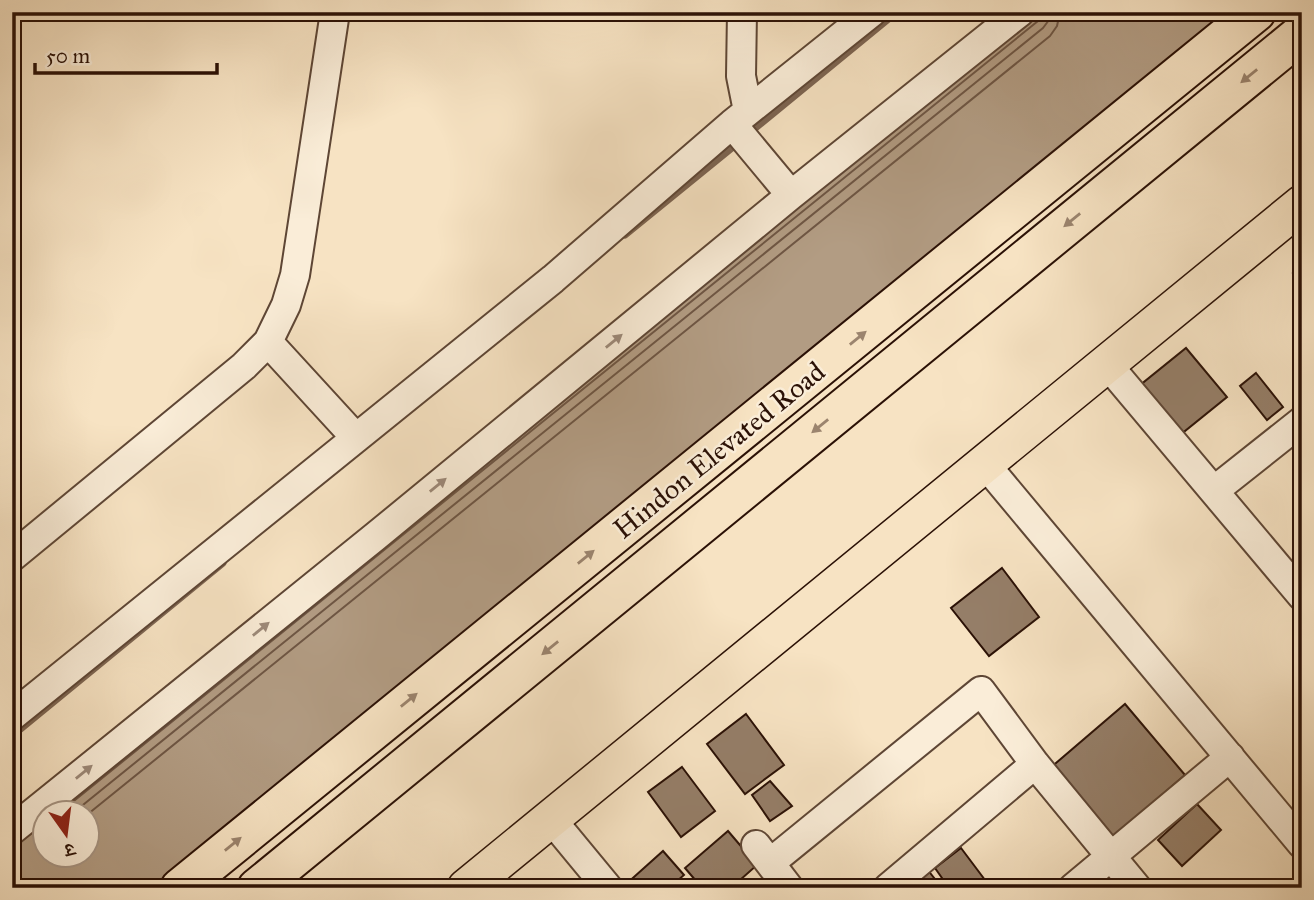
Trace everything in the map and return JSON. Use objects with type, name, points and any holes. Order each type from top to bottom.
[{"type":"highway","name":"Hindon Elevated Road","points":[[180,888],[1256,12]]},
{"type":"highway","name":"Hindon Elevated Road","points":[[257,888],[1302,33]]},
{"type":"main road","points":[[467,888],[1302,204]]},
{"type":"street","points":[[12,556],[244,366],[268,342],[286,305],[295,275],[335,12]]},
{"type":"street","points":[[742,12],[740,123],[768,169],[791,195]]},
{"type":"street","points":[[12,716],[553,279],[872,12]]},
{"type":"street","points":[[12,830],[791,195],[1020,12]]},
{"type":"street","points":[[268,342],[356,438]]},
{"type":"street","points":[[1107,364],[1215,490],[1297,580]]},
{"type":"street","points":[[1215,490],[1302,421]]},
{"type":"street","points":[[985,464],[1302,844]]},
{"type":"street","points":[[789,888],[763,854],[982,691],[1035,764],[1137,888]]},
{"type":"street","points":[[1073,888],[1230,757]]},
{"type":"street","points":[[888,888],[1035,764]]},
{"type":"street","points":[[551,819],[608,888]]},
{"type":"water","points":[[1037,12],[1269,12],[188,888],[12,888],[12,841],[32,825],[32,869],[102,869],[102,799],[64,799]]},
{"type":"building","points":[[1302,264],[1302,282],[1293,273]]},
{"type":"building","points":[[1186,348],[1227,397],[1180,435],[1139,386]]},
{"type":"building","points":[[1256,373],[1283,407],[1267,420],[1240,386]]},
{"type":"building","points":[[1002,568],[1039,617],[989,656],[951,608]]},
{"type":"building","points":[[1125,704],[1185,775],[1110,840],[1049,769]]},
{"type":"building","points":[[746,714],[784,765],[745,794],[707,744]]},
{"type":"building","points":[[682,767],[715,811],[681,837],[648,792]]},
{"type":"building","points":[[770,781],[792,806],[770,821],[752,795]]},
{"type":"building","points":[[1197,804],[1221,830],[1182,866],[1158,840]]},
{"type":"building","points":[[728,831],[757,865],[731,888],[702,888],[685,868]]},
{"type":"building","points":[[961,848],[985,880],[974,888],[949,888],[935,868]]},
{"type":"building","points":[[663,851],[684,875],[669,888],[628,888],[625,885]]},
{"type":"building","points":[[927,869],[942,888],[903,888]]},
{"type":"waterway","points":[[747,135],[897,12]]},
{"type":"waterway","points":[[625,235],[738,143]]},
{"type":"waterway","points":[[12,736],[223,563]]}]
